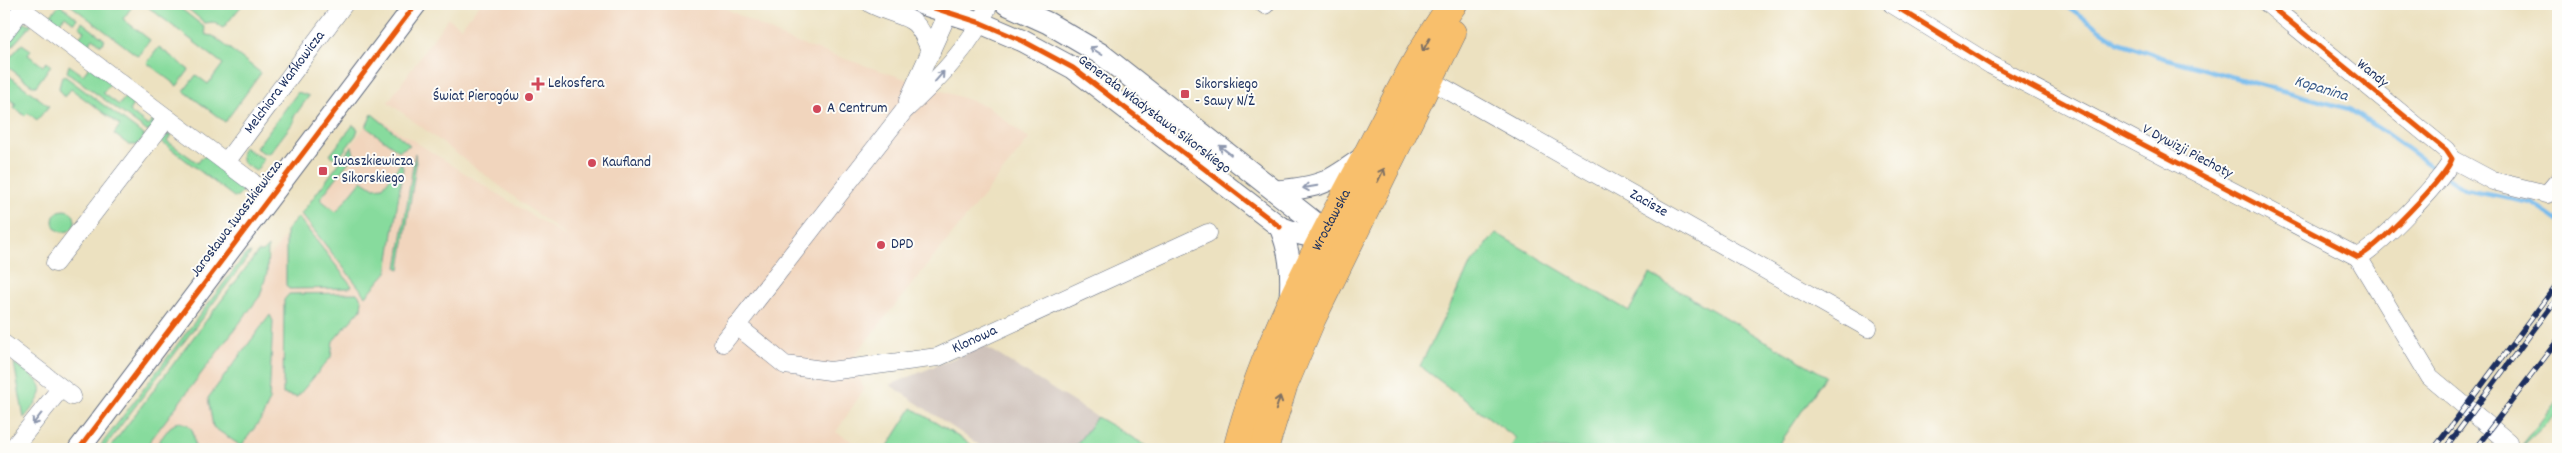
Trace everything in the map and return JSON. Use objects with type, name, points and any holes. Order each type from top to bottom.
[{"type":"main road","name":"Wrocławska","points":[[1237,449],[1258,380],[1289,307],[1323,238],[1436,27],[1453,4]]},
{"type":"main road","name":"Wrocławska","points":[[1264,449],[1283,387],[1323,294],[1430,80],[1451,36],[1463,4]]},
{"type":"street","name":"Melchiora Wańkowicza","points":[[226,162],[344,4]]},
{"type":"street","name":"Jarosława Iwaszkiewicza","points":[[78,449],[416,4]]},
{"type":"street","points":[[871,4],[917,23],[923,32],[930,53]]},
{"type":"street","name":"Generała Władysława Sikorskiego","points":[[922,4],[950,8],[1023,41],[1074,68],[1280,227],[1308,237],[1323,238]]},
{"type":"street","points":[[723,343],[904,111],[937,79],[981,23],[989,4]]},
{"type":"street","name":"Generała Władysława Sikorskiego","points":[[1006,4],[1048,23],[1101,54],[1278,191],[1313,221],[1323,238]]},
{"type":"street","name":"V Dywizji Piechoty","points":[[1892,4],[1991,65],[2358,257]]},
{"type":"street","name":"Wandy","points":[[2268,4],[2446,150],[2450,163],[2493,181],[2552,188]]},
{"type":"street","points":[[4,33],[22,6],[252,182],[268,198]]},
{"type":"street","points":[[904,111],[950,8]]},
{"type":"street","name":"Zacisze","points":[[1430,80],[1868,328]]},
{"type":"street","points":[[55,263],[167,118]]},
{"type":"street","points":[[1278,191],[1318,186],[1336,177],[1367,155]]},
{"type":"street","points":[[2450,163],[2434,184],[2383,239],[2366,254],[2358,257],[2430,376],[2508,442],[2507,449]]},
{"type":"street","points":[[1323,294],[1327,251],[1323,238],[1342,233],[1360,219]]},
{"type":"street","points":[[1280,227],[1290,258],[1292,274],[1289,307]]},
{"type":"street","name":"Klonowa","points":[[736,324],[785,366],[830,371],[938,357],[1208,233]]},
{"type":"street","points":[[4,344],[66,392],[12,449]]},
{"type":"shaded area","points":[[480,4],[717,4],[788,40],[987,106],[1029,139],[851,360],[864,389],[836,432],[866,449],[125,449],[308,206],[373,115],[574,242],[388,102],[448,18],[461,27]]},
{"type":"shaded area","points":[[981,344],[1097,417],[1073,449],[985,449],[890,385],[964,354]]},
{"type":"green space","points":[[69,4],[134,4],[123,19],[150,40],[138,56]]},
{"type":"green space","points":[[144,4],[175,4],[204,27],[206,35],[213,36],[261,73],[225,122],[184,91],[196,75],[208,84],[223,64]]},
{"type":"green space","points":[[182,4],[243,4],[223,28],[213,22],[205,23]]},
{"type":"green space","points":[[60,5],[77,18],[74,23],[65,16],[57,25],[48,17]]},
{"type":"green space","points":[[82,22],[105,40],[101,45],[93,38],[86,47],[78,40],[84,31],[79,27]]},
{"type":"green space","points":[[23,23],[32,24],[4,55],[5,45],[11,32]]},
{"type":"green space","points":[[22,44],[31,50],[28,55],[43,66],[47,62],[51,65],[36,86],[33,86],[4,64]]},
{"type":"green space","points":[[159,47],[189,70],[177,86],[147,63]]},
{"type":"green space","points":[[69,65],[83,75],[90,66],[111,83],[103,93],[119,105],[127,95],[135,101],[129,111],[148,126],[153,120],[154,125],[148,132],[67,72]]},
{"type":"green space","points":[[4,72],[49,106],[37,120],[28,113],[25,116],[14,107],[16,104],[4,97]]},
{"type":"green space","points":[[62,76],[66,77],[145,136],[137,145],[129,145],[114,134],[120,125],[71,89],[64,97],[59,88]]},
{"type":"green space","points":[[298,92],[309,96],[293,118],[295,120],[270,153],[264,153],[256,148]]},
{"type":"green space","points":[[372,114],[410,145],[399,151],[366,127]]},
{"type":"green space","points":[[353,125],[358,129],[356,135],[337,160],[330,155]]},
{"type":"green space","points":[[166,135],[172,135],[167,141],[198,163],[202,157],[208,156],[244,187],[238,197],[234,197],[158,139]]},
{"type":"green space","points":[[352,146],[354,155],[320,199],[336,212],[362,180],[374,188],[383,187],[401,163],[403,168],[387,272],[366,296],[301,214]]},
{"type":"green space","points":[[243,147],[264,159],[256,171],[243,163],[241,156]]},
{"type":"green space","points":[[415,153],[416,165],[400,269],[397,268]]},
{"type":"green space","points":[[64,210],[72,213],[75,221],[72,229],[64,232],[56,229],[53,221],[56,213]]},
{"type":"green space","points":[[298,217],[352,286],[349,288],[289,289],[286,285],[286,231]]},
{"type":"green space","points":[[1496,233],[1629,311],[1650,274],[1826,376],[1776,449],[1510,449],[1516,438],[1420,366],[1470,265]]},
{"type":"green space","points":[[268,247],[267,273],[260,296],[144,449],[109,449],[258,252],[263,252]]},
{"type":"green space","points":[[251,253],[103,449],[98,449],[246,254]]},
{"type":"green space","points":[[357,293],[362,300],[361,309],[333,341],[331,357],[297,397],[283,394],[284,300],[289,294]]},
{"type":"green space","points":[[270,315],[273,321],[269,402],[262,418],[241,446],[213,427],[208,398]]},
{"type":"green space","points":[[14,363],[33,377],[41,387],[38,399],[24,418]]},
{"type":"green space","points":[[2558,399],[2558,413],[2519,449]]},
{"type":"green space","points":[[912,408],[978,449],[886,449]]},
{"type":"green space","points":[[1097,417],[1152,449],[1073,449]]},
{"type":"green space","points":[[178,422],[184,423],[191,428],[194,435],[195,449],[153,449],[170,427]]},
{"type":"waterway","name":"Kopanina","points":[[2064,4],[2118,42],[2164,58],[2349,109],[2439,172]]},
{"type":"waterway","name":"Kopanina","points":[[2445,176],[2465,190],[2532,203],[2558,221]]},
{"type":"railway","points":[[2434,449],[2558,283]]},
{"type":"railway","points":[[2445,449],[2558,297]]},
{"type":"railway","points":[[2475,449],[2558,340]]},
{"type":"cycle path","points":[[79,449],[416,4]]},
{"type":"cycle path","points":[[922,4],[981,23],[1023,41],[1073,68],[1280,227]]},
{"type":"cycle path","points":[[1892,4],[1991,65],[2358,257],[2379,241],[2410,212],[2437,181],[2452,159],[2446,150],[2268,4]]},
{"type":"place","name":"Lekosfera","points":[[538,84]]},
{"type":"place","name":"Sikorskiego - Sawy N/Ż","points":[[1185,94]]},
{"type":"place","name":"Świat Pierogów","points":[[529,97]]},
{"type":"place","name":"A Centrum","points":[[817,109]]},
{"type":"place","name":"Kaufland","points":[[592,163]]},
{"type":"place","name":"Iwaszkiewicza - Sikorskiego","points":[[323,171]]},
{"type":"place","name":"DPD","points":[[881,245]]}]
